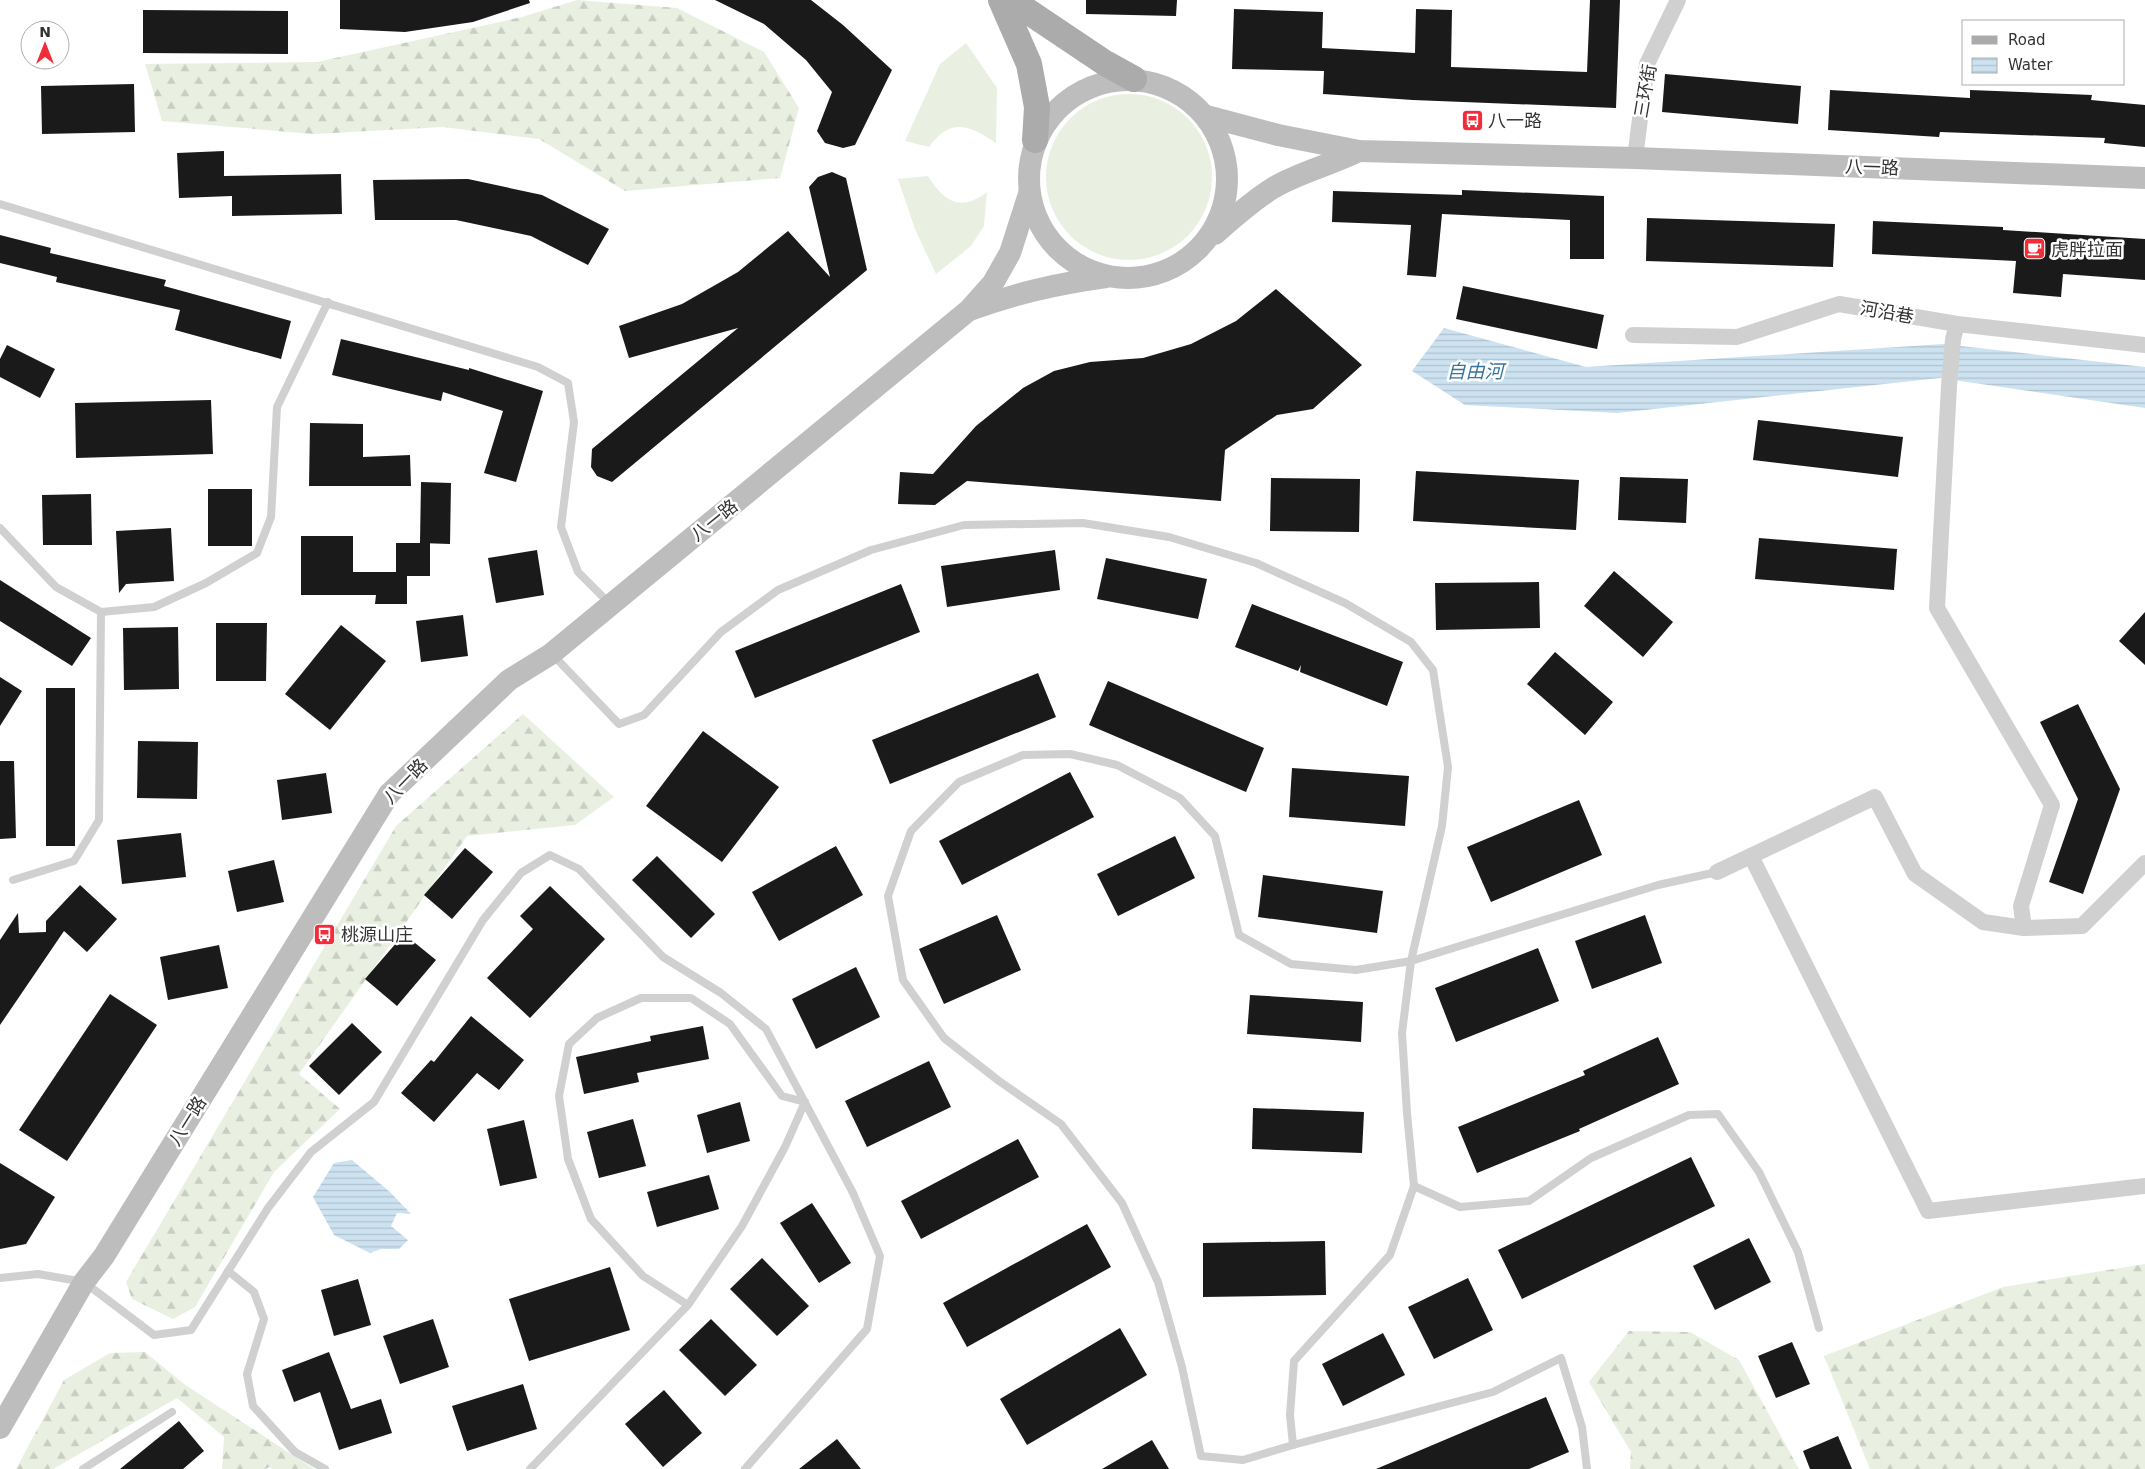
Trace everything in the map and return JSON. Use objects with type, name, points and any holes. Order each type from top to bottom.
[{"type":"main road","points":[[1001,0],[1029,64],[1037,107],[1036,140],[1028,170],[1029,194],[1037,222],[1052,245],[1076,265],[1106,276]]},
{"type":"main road","points":[[1011,0],[1105,63],[1134,79],[1159,84],[1192,102],[1206,116],[1221,142],[1228,175],[1221,216],[1206,242]]},
{"type":"main road","points":[[1036,140],[1054,111],[1092,86],[1134,79]]},
{"type":"main road","points":[[1206,116],[1278,135],[1359,152]]},
{"type":"main road","points":[[969,310],[1052,285],[1106,276],[1141,278],[1181,264],[1238,214],[1272,188],[1306,172],[1359,152]]},
{"type":"main road","name":"八一路","points":[[1359,152],[1635,158],[2145,178]]},
{"type":"main road","points":[[969,310],[993,283],[1010,253],[1029,194]]},
{"type":"main road","name":"八一路","points":[[0,1428],[84,1282],[104,1256],[389,794],[509,680],[551,654],[612,605],[969,310]]},
{"type":"street","name":"三环街","points":[[1635,158],[1647,64],[1678,0]]},
{"type":"street","name":"河沿巷","points":[[1633,335],[1737,336],[1839,304],[1955,331],[2145,345]]},
{"type":"street","points":[[1955,331],[1948,386],[1937,608],[2052,806],[2021,906],[2024,928]]},
{"type":"street","points":[[1717,872],[1875,797],[1915,874],[1983,922],[2024,928],[2082,926],[2145,863]]},
{"type":"street","points":[[1751,856],[1928,1211],[2145,1186]]},
{"type":"lane","points":[[0,204],[538,367],[568,384],[574,422],[561,527],[578,572],[612,605]]},
{"type":"lane","points":[[0,528],[56,587],[101,612],[154,607],[206,583],[257,553],[271,516],[277,407],[328,302]]},
{"type":"lane","points":[[551,654],[619,724],[644,715],[721,632],[778,590],[871,550],[964,525],[1083,523],[1169,537],[1256,563],[1345,603],[1411,642],[1433,670],[1448,767],[1442,826],[1411,961],[1402,1033],[1414,1186],[1390,1255],[1294,1361],[1290,1415],[1293,1445]]},
{"type":"lane","points":[[13,880],[74,861],[99,820],[101,612]]},
{"type":"lane","points":[[1587,1469],[1582,1427],[1560,1358],[1494,1392],[1293,1445],[1244,1460],[1201,1456],[1182,1367],[1158,1282],[1122,1203],[1061,1124],[999,1081],[944,1038],[903,980],[888,896],[911,831],[959,782],[1023,755],[1070,754],[1117,765],[1180,798],[1215,836],[1239,935],[1291,964],[1356,970],[1411,961],[1658,885],[1717,872]]},
{"type":"lane","points":[[0,1278],[38,1274],[84,1282],[154,1335],[190,1330],[268,1208],[311,1152],[374,1102],[483,920],[521,873],[550,855],[578,869],[663,957],[721,993],[766,1029],[853,1193],[880,1256],[867,1329],[744,1469]]},
{"type":"lane","points":[[688,1305],[643,1276],[591,1220],[568,1160],[559,1096],[569,1044],[597,1018],[641,998],[692,998],[730,1024],[782,1096],[805,1102]]},
{"type":"lane","points":[[530,1469],[688,1305],[742,1226],[785,1147],[805,1102]]},
{"type":"lane","points":[[1414,1186],[1460,1207],[1529,1201],[1591,1158],[1689,1114],[1718,1114],[1759,1172],[1798,1252],[1819,1328]]},
{"type":"lane","points":[[228,1271],[254,1292],[264,1319],[247,1374],[253,1406],[295,1452],[326,1469]]},
{"type":"lane","points":[[83,1469],[172,1412]]},
{"type":"green space","points":[[577,0],[677,8],[764,52],[799,108],[780,178],[625,191],[539,139],[443,127],[313,134],[162,121],[145,64],[317,62],[522,17]]},
{"type":"green space","points":[[966,43],[997,88],[996,143],[969,128],[961,127],[945,131],[929,147],[905,141],[940,64]]},
{"type":"green space","points":[[1129,94],[1161,101],[1175,108],[1188,118],[1198,131],[1205,145],[1212,177],[1205,209],[1198,223],[1188,236],[1175,246],[1161,253],[1129,260],[1097,253],[1083,246],[1070,236],[1060,223],[1053,209],[1046,177],[1053,145],[1060,131],[1070,118],[1083,108],[1097,101]]},
{"type":"green space","points":[[928,176],[947,198],[961,203],[969,202],[987,192],[984,226],[971,246],[936,274],[915,229],[898,179]]},
{"type":"green space","points":[[523,714],[614,797],[575,825],[467,836],[299,1074],[340,1109],[274,1172],[195,1307],[173,1319],[132,1299],[126,1282],[396,826]]},
{"type":"green space","points":[[2145,1264],[2145,1469],[1870,1469],[1824,1356],[2003,1287]]},
{"type":"green space","points":[[1629,1331],[1690,1332],[1739,1360],[1799,1469],[1630,1469],[1631,1452],[1589,1382]]},
{"type":"green space","points":[[145,1352],[184,1384],[314,1469],[272,1469],[270,1467],[265,1469],[222,1469],[224,1437],[177,1398],[53,1469],[16,1469],[64,1380],[110,1353]]},
{"type":"water","name":"自由河","points":[[1444,328],[1586,367],[1943,344],[2145,367],[2145,408],[1940,378],[1617,413],[1465,405],[1412,371]]},
{"type":"water","points":[[352,1160],[390,1192],[411,1214],[397,1213],[391,1226],[408,1240],[399,1249],[381,1249],[370,1253],[334,1235],[313,1197],[334,1163]]},
{"type":"building","points":[[340,0],[529,0],[530,3],[473,22],[405,32],[340,29]]},
{"type":"building","points":[[715,0],[811,0],[843,25],[892,70],[855,145],[843,148],[825,143],[817,131],[832,92],[806,60],[764,24]]},
{"type":"building","points":[[1086,0],[1177,0],[1176,16],[1086,14]]},
{"type":"building","points":[[1590,0],[1620,0],[1616,108],[1413,100],[1323,94],[1324,71],[1232,69],[1234,9],[1323,12],[1322,48],[1415,53],[1416,9],[1452,10],[1451,67],[1587,72]]},
{"type":"building","points":[[143,10],[288,11],[288,54],[143,53]]},
{"type":"building","points":[[1665,74],[1801,86],[1798,124],[1662,112]]},
{"type":"building","points":[[134,84],[135,132],[42,134],[41,86]]},
{"type":"building","points":[[1830,90],[1970,98],[1970,90],[2092,95],[2091,100],[2145,105],[2145,147],[2104,143],[2105,138],[1940,132],[1939,137],[1828,130]]},
{"type":"building","points":[[224,151],[224,176],[341,174],[342,214],[232,216],[232,196],[179,198],[177,153]]},
{"type":"building","points":[[832,172],[846,178],[867,270],[612,482],[597,476],[591,467],[592,449],[738,328],[629,358],[619,326],[682,304],[738,272],[788,231],[830,277],[809,187],[818,177]]},
{"type":"building","points":[[468,179],[542,195],[609,229],[588,265],[531,236],[456,220],[375,220],[373,180]]},
{"type":"building","points":[[1462,190],[1604,196],[1604,259],[1570,259],[1570,220],[1442,214],[1436,277],[1407,275],[1411,225],[1332,222],[1333,191],[1462,195]]},
{"type":"building","points":[[1647,218],[1835,224],[1833,267],[1646,261]]},
{"type":"building","points":[[1873,221],[2003,227],[2003,230],[2145,239],[2145,280],[2063,274],[2061,297],[2013,293],[2016,261],[1872,254]]},
{"type":"building","points":[[0,235],[51,248],[50,253],[166,280],[164,286],[291,321],[281,359],[175,330],[180,310],[56,282],[57,277],[0,263]]},
{"type":"building","points":[[1463,286],[1604,315],[1597,349],[1456,319]]},
{"type":"building","points":[[1276,289],[1362,365],[1313,409],[1277,415],[1225,450],[1221,501],[967,481],[935,505],[898,504],[900,472],[933,474],[976,426],[1023,388],[1054,371],[1090,362],[1143,358],[1191,344],[1236,321]]},
{"type":"building","points":[[341,339],[469,370],[469,368],[543,391],[516,482],[484,473],[503,411],[443,392],[441,401],[332,375]]},
{"type":"building","points":[[7,345],[55,369],[40,398],[0,377],[0,359]]},
{"type":"building","points":[[211,400],[213,454],[76,458],[75,403]]},
{"type":"building","points":[[1758,420],[1903,437],[1898,477],[1753,460]]},
{"type":"building","points":[[310,423],[363,424],[363,457],[410,455],[411,486],[309,486]]},
{"type":"building","points":[[1416,471],[1579,480],[1576,530],[1413,521]]},
{"type":"building","points":[[1620,477],[1688,479],[1686,523],[1618,520]]},
{"type":"building","points":[[1271,478],[1360,479],[1359,532],[1270,531]]},
{"type":"building","points":[[421,482],[451,483],[450,544],[420,543]]},
{"type":"building","points":[[208,489],[252,489],[252,546],[208,546]]},
{"type":"building","points":[[91,494],[92,545],[43,545],[42,495]]},
{"type":"building","points":[[171,528],[174,581],[126,584],[119,593],[116,531]]},
{"type":"building","points":[[301,536],[353,536],[353,572],[396,572],[396,543],[430,543],[430,576],[407,576],[407,604],[375,604],[376,595],[301,595]]},
{"type":"building","points":[[1759,538],[1897,549],[1894,590],[1755,579]]},
{"type":"building","points":[[537,550],[544,595],[496,603],[488,558]]},
{"type":"building","points":[[1055,550],[1060,590],[947,607],[941,566]]},
{"type":"building","points":[[1106,558],[1207,579],[1198,619],[1097,599]]},
{"type":"building","points":[[1614,571],[1673,622],[1643,657],[1584,606]]},
{"type":"building","points":[[0,580],[91,638],[72,666],[0,621]]},
{"type":"building","points":[[1539,582],[1540,628],[1436,630],[1435,583]]},
{"type":"building","points":[[901,584],[920,632],[755,698],[735,651]]},
{"type":"building","points":[[1252,604],[1403,662],[1387,706],[1300,672],[1301,665],[1298,671],[1235,647]]},
{"type":"building","points":[[2145,612],[2145,665],[2119,641]]},
{"type":"building","points":[[463,615],[468,656],[421,662],[416,621]]},
{"type":"building","points":[[216,623],[267,623],[266,681],[216,681]]},
{"type":"building","points":[[341,625],[386,661],[330,730],[285,694]]},
{"type":"building","points":[[178,627],[179,689],[124,690],[123,628]]},
{"type":"building","points":[[1555,652],[1613,702],[1585,735],[1527,684]]},
{"type":"building","points":[[1038,673],[1056,717],[890,784],[872,740]]},
{"type":"building","points":[[0,677],[22,691],[0,726]]},
{"type":"building","points":[[1108,681],[1264,748],[1246,792],[1089,725]]},
{"type":"building","points":[[46,688],[75,688],[75,846],[46,846]]},
{"type":"building","points":[[2078,704],[2120,789],[2083,894],[2049,882],[2078,799],[2040,722]]},
{"type":"building","points":[[703,731],[779,787],[722,862],[646,806]]},
{"type":"building","points":[[138,741],[198,742],[197,799],[137,798]]},
{"type":"building","points":[[0,761],[14,761],[16,838],[0,839]]},
{"type":"building","points":[[1292,768],[1409,776],[1405,826],[1289,817]]},
{"type":"building","points":[[1070,772],[1094,817],[962,885],[939,841]]},
{"type":"building","points":[[326,773],[332,813],[282,820],[277,780]]},
{"type":"building","points":[[1579,800],[1602,855],[1491,902],[1467,847]]},
{"type":"building","points":[[181,833],[186,877],[122,884],[117,840]]},
{"type":"building","points":[[1175,836],[1195,878],[1118,916],[1097,874]]},
{"type":"building","points":[[836,846],[863,895],[779,941],[752,892]]},
{"type":"building","points":[[465,848],[493,872],[452,919],[424,895]]},
{"type":"building","points":[[657,856],[715,914],[691,938],[632,880]]},
{"type":"building","points":[[274,860],[284,902],[237,912],[228,871]]},
{"type":"building","points":[[1263,875],[1383,891],[1377,933],[1258,917]]},
{"type":"building","points":[[80,885],[117,919],[87,952],[64,931],[0,1025],[0,940],[18,913],[19,933],[46,932],[46,921]]},
{"type":"building","points":[[550,886],[605,939],[530,1018],[487,978],[533,929],[520,916]]},
{"type":"building","points":[[997,915],[1021,970],[944,1004],[919,949]]},
{"type":"building","points":[[1645,915],[1662,963],[1592,989],[1575,941]]},
{"type":"building","points":[[404,934],[436,960],[397,1006],[365,979]]},
{"type":"building","points":[[219,945],[228,988],[168,1000],[160,957]]},
{"type":"building","points":[[1538,948],[1559,1001],[1456,1042],[1435,988]]},
{"type":"building","points":[[856,967],[880,1017],[816,1049],[792,999]]},
{"type":"building","points":[[110,994],[157,1025],[67,1161],[19,1130]]},
{"type":"building","points":[[1250,995],[1363,1002],[1361,1042],[1247,1034]]},
{"type":"building","points":[[471,1016],[524,1060],[499,1090],[477,1073],[434,1122],[401,1093],[431,1060],[434,1062]]},
{"type":"building","points":[[352,1023],[382,1052],[339,1095],[309,1066]]},
{"type":"building","points":[[703,1026],[709,1059],[637,1073],[639,1082],[584,1094],[576,1057],[651,1041],[650,1036]]},
{"type":"building","points":[[1658,1037],[1679,1084],[1579,1129],[1580,1131],[1477,1173],[1458,1127],[1585,1075],[1583,1071]]},
{"type":"building","points":[[929,1061],[951,1107],[867,1147],[845,1101]]},
{"type":"building","points":[[740,1102],[750,1141],[707,1153],[697,1115]]},
{"type":"building","points":[[1253,1108],[1364,1112],[1362,1153],[1252,1149]]},
{"type":"building","points":[[633,1119],[646,1166],[599,1178],[587,1132]]},
{"type":"building","points":[[524,1120],[537,1178],[500,1186],[487,1129]]},
{"type":"building","points":[[1018,1139],[1039,1177],[921,1239],[901,1201]]},
{"type":"building","points":[[1691,1157],[1715,1206],[1522,1299],[1498,1250]]},
{"type":"building","points":[[0,1163],[55,1197],[26,1244],[0,1249]]},
{"type":"building","points":[[709,1175],[719,1209],[657,1227],[647,1192]]},
{"type":"building","points":[[812,1203],[851,1263],[819,1283],[780,1223]]},
{"type":"building","points":[[1087,1224],[1111,1267],[967,1347],[943,1303]]},
{"type":"building","points":[[1749,1238],[1771,1282],[1715,1310],[1693,1266]]},
{"type":"building","points":[[1325,1241],[1326,1295],[1203,1297],[1203,1243]]},
{"type":"building","points":[[762,1258],[809,1306],[777,1336],[730,1289]]},
{"type":"building","points":[[610,1267],[630,1330],[529,1361],[509,1299]]},
{"type":"building","points":[[1468,1278],[1493,1330],[1434,1359],[1408,1307]]},
{"type":"building","points":[[358,1279],[371,1325],[334,1336],[321,1290]]},
{"type":"building","points":[[433,1319],[449,1367],[400,1384],[383,1336]]},
{"type":"building","points":[[711,1319],[757,1365],[725,1396],[679,1350]]},
{"type":"building","points":[[1120,1328],[1147,1375],[1027,1445],[1000,1399]]},
{"type":"building","points":[[1383,1333],[1405,1375],[1343,1406],[1322,1364]]},
{"type":"building","points":[[1792,1342],[1810,1384],[1776,1398],[1758,1356]]},
{"type":"building","points":[[329,1352],[351,1409],[381,1399],[392,1433],[339,1450],[320,1392],[294,1402],[282,1370]]},
{"type":"building","points":[[523,1384],[537,1429],[467,1451],[452,1406]]},
{"type":"building","points":[[664,1390],[702,1433],[663,1467],[625,1424]]},
{"type":"building","points":[[1546,1397],[1569,1452],[1529,1469],[1376,1469]]},
{"type":"building","points":[[179,1421],[204,1451],[183,1469],[120,1469]]},
{"type":"building","points":[[1838,1436],[1852,1469],[1810,1469],[1803,1451]]},
{"type":"building","points":[[837,1439],[861,1469],[799,1469]]},
{"type":"building","points":[[1152,1440],[1169,1469],[1102,1469]]},
{"type":"place","name":"八一路","points":[[1472,120]]},
{"type":"place","name":"虎胖拉面","points":[[2035,249]]},
{"type":"place","name":"桃源山庄","points":[[325,934]]}]
